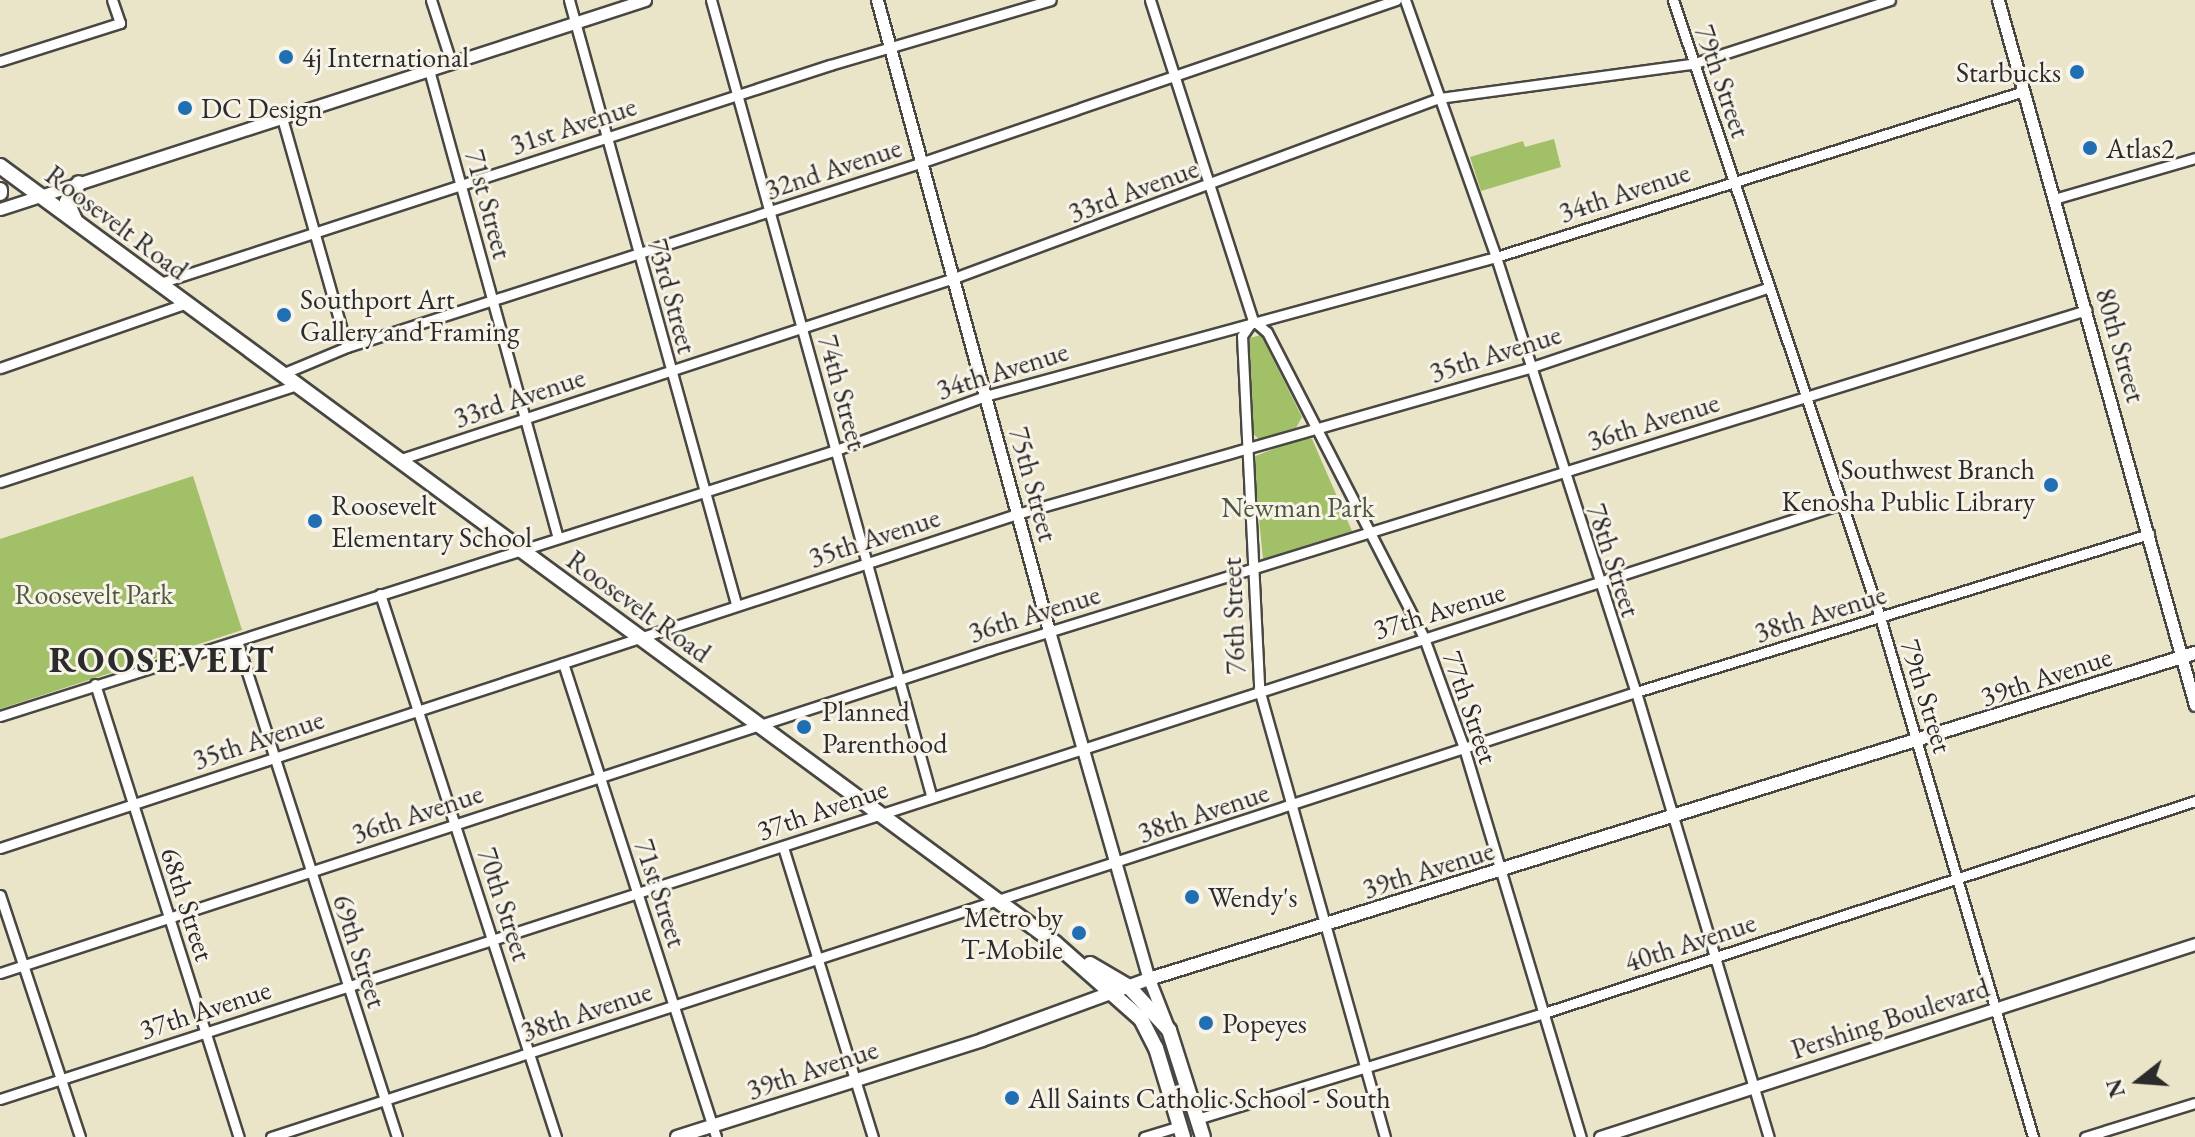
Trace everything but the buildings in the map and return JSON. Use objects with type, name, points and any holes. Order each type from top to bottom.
[{"type":"main road","name":"Roosevelt Road","points":[[0,166],[515,549],[1055,943]]},
{"type":"main road","points":[[77,224],[67,202],[79,183]]},
{"type":"main road","name":"39th Avenue","points":[[677,1137],[714,1131],[1149,979],[1920,743],[2195,653]]},
{"type":"main road","points":[[1055,943],[1129,987],[1169,1030],[1203,1137]]},
{"type":"main road","points":[[1055,943],[1114,993],[1147,1029],[1181,1131]]},
{"type":"street","points":[[0,61],[120,23],[112,0]]},
{"type":"street","points":[[431,0],[451,62]]},
{"type":"street","name":"73rd Street","points":[[569,0],[736,604]]},
{"type":"street","points":[[0,209],[645,0]]},
{"type":"street","name":"74th Street","points":[[711,0],[931,795]]},
{"type":"street","name":"75th Street","points":[[877,0],[1082,748],[1149,979],[1160,996],[1169,1030]]},
{"type":"street","points":[[1004,14],[1017,0]]},
{"type":"street","name":"31st Avenue","points":[[157,284],[890,46],[1051,0]]},
{"type":"street","points":[[1150,0],[1253,320]]},
{"type":"street","name":"32nd Avenue","points":[[282,374],[347,347],[923,162],[1174,73],[1396,0]]},
{"type":"street","name":"78th Street","points":[[1405,0],[1496,257],[1597,584],[1636,692],[1769,1137]]},
{"type":"street","name":"79th Street","points":[[1673,0],[1920,743],[2033,1137]]},
{"type":"street","name":"33rd Avenue","points":[[398,460],[954,278],[1439,98],[1692,64],[1890,0]]},
{"type":"street","name":"80th Street","points":[[1998,0],[2195,705]]},
{"type":"street","name":"71st Street","points":[[429,70],[557,535]]},
{"type":"street","name":"34th Avenue","points":[[0,716],[703,488],[836,450],[985,396],[1253,320],[1496,257],[1733,179],[2024,91]]},
{"type":"street","points":[[282,118],[347,347]]},
{"type":"street","points":[[2054,199],[2195,158]]},
{"type":"street","name":"35th Avenue","points":[[0,848],[1017,514],[1529,368],[1767,288]]},
{"type":"street","points":[[0,368],[184,304]]},
{"type":"street","name":"36th Avenue","points":[[0,973],[1049,631],[2086,310]]},
{"type":"street","name":"77th Street","points":[[1253,320],[1267,332],[1424,638],[1464,748],[1581,1137]]},
{"type":"street","name":"76th Street","points":[[1253,320],[1242,336],[1259,689],[1323,927],[1385,1137]]},
{"type":"street","points":[[0,482],[297,385]]},
{"type":"street","name":"37th Avenue","points":[[0,1099],[637,890],[783,847],[931,795],[1841,504]]},
{"type":"street","name":"38th Avenue","points":[[271,1137],[1636,692],[2149,534]]},
{"type":"street","name":"70th Street","points":[[380,594],[556,1137]]},
{"type":"street","name":"69th Street","points":[[237,641],[397,1137]]},
{"type":"street","name":"71st Street","points":[[563,663],[714,1131]]},
{"type":"street","name":"68th Street","points":[[95,684],[239,1137]]},
{"type":"street","name":"40th Avenue","points":[[1197,1119],[1544,1013],[2195,801]]},
{"type":"street","points":[[783,847],[873,1137]]},
{"type":"street","points":[[0,895],[80,1137]]},
{"type":"street","name":"Pershing Boulevard","points":[[1600,1137],[2195,944]]},
{"type":"street","points":[[1147,1029],[1143,1003],[1149,979]]},
{"type":"street","points":[[2085,1137],[2195,1103]]},
{"type":"street","points":[[1144,1137],[1181,1131]]},
{"type":"green space","points":[[1554,139],[1561,167],[1481,191],[1470,157],[1523,141],[1525,147]]},
{"type":"green space","name":"Newman Park","points":[[1261,335],[1302,417],[1296,428],[1259,439],[1252,433],[1246,339]]},
{"type":"green space","name":"Newman Park","points":[[1304,437],[1312,439],[1352,531],[1263,559],[1253,457]]},
{"type":"green space","name":"Roosevelt Park","points":[[193,476],[242,630],[0,709],[0,539]]},
{"type":"place","name":"4j International","points":[[286,57]]},
{"type":"place","name":"Starbucks","points":[[2077,72]]},
{"type":"place","name":"DC Design","points":[[185,108]]},
{"type":"place","name":"Atlas2","points":[[2090,148]]},
{"type":"place","name":"Southport Art Gallery and Framing","points":[[284,315]]},
{"type":"place","name":"Southwest Branch Kenosha Public Library","points":[[2051,485]]},
{"type":"place","name":"Roosevelt Elementary School","points":[[315,521]]},
{"type":"place","name":"Planned Parenthood","points":[[804,727]]},
{"type":"place","name":"Wendy's","points":[[1192,897]]},
{"type":"place","name":"Metro by T-Mobile","points":[[1079,933]]},
{"type":"place","name":"Popeyes","points":[[1206,1023]]},
{"type":"place","name":"All Saints Catholic School - South","points":[[1012,1098]]},
{"type":"district","name":"ROOSEVELT","points":[[162,660]]}]
